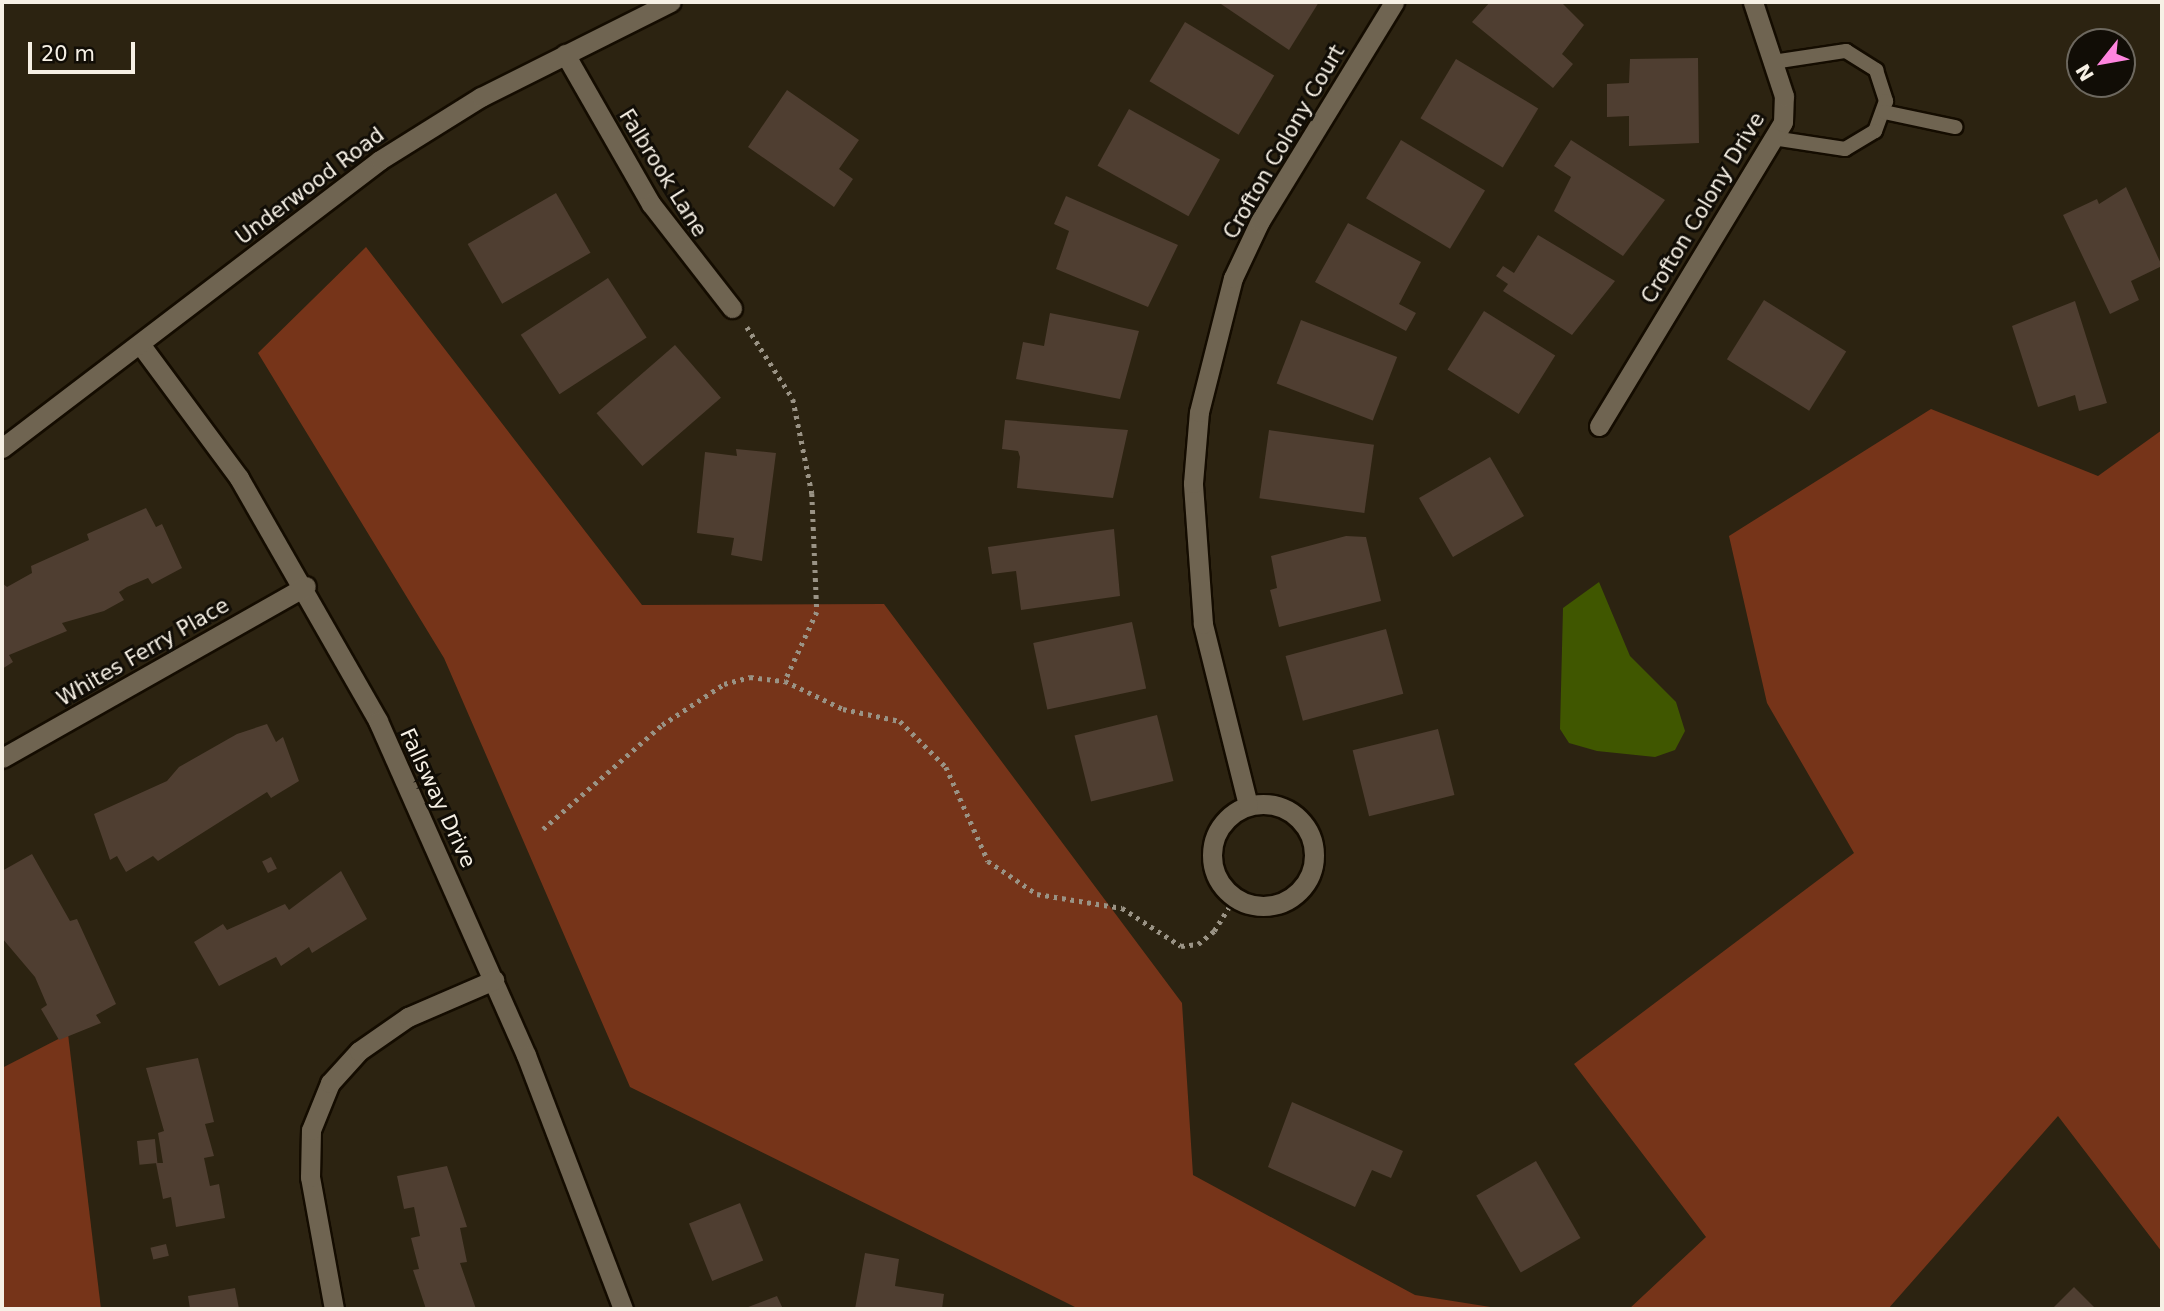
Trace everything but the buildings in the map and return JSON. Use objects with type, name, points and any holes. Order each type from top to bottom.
[{"type":"street","name":"Underwood Road","points":[[2,448],[380,160],[565,54],[671,2]]},
{"type":"street","name":"Crofton Colony Court","points":[[1248,805],[1203,624],[1193,482],[1199,412],[1233,278],[1260,221],[1394,2]]},
{"type":"street","name":"Crofton Colony Drive","points":[[1599,426],[1773,138],[1786,111],[1753,2]]},
{"type":"street","name":"Falbrook Lane","points":[[565,54],[651,204],[732,308]]},
{"type":"street","name":"Fallsway Drive","points":[[140,344],[239,478],[306,586],[378,721],[495,980],[623,1309]]},
{"type":"street","name":"Whites Ferry Place","points":[[2,758],[306,586]]},
{"type":"street","points":[[1272,804],[1303,822],[1314,845],[1314,866],[1304,886],[1273,906],[1235,898],[1218,880],[1212,852],[1230,815],[1248,805],[1272,804]]},
{"type":"street","points":[[334,1309],[310,1177],[311,1130],[330,1083],[359,1051],[408,1017],[495,980]]},
{"type":"lane","points":[[1773,62],[1828,51],[1862,57],[1884,86],[1884,112],[1875,131],[1845,149],[1773,138]]},
{"type":"lane","points":[[1884,112],[1955,127]]},
{"type":"path","points":[[732,308],[793,398],[812,493],[817,612],[785,681]]},
{"type":"path","points":[[543,829],[662,725],[724,684],[750,677],[785,681],[843,709],[900,721],[920,737],[946,767],[988,861],[1037,894],[1122,908],[1181,946],[1198,944],[1214,931],[1235,898]]},
{"type":"shaded area","points":[[366,247],[642,605],[884,604],[1182,1003],[1193,1175],[1415,1295],[1503,1309],[1079,1309],[630,1087],[444,658],[258,353]]},
{"type":"shaded area","points":[[1931,409],[2098,476],[2162,430],[2162,1252],[2058,1116],[1888,1309],[1629,1309],[1706,1237],[1574,1064],[1854,853],[1767,703],[1729,536]]},
{"type":"shaded area","points":[[1599,582],[1630,656],[1676,702],[1685,731],[1675,750],[1655,757],[1597,751],[1569,743],[1560,729],[1563,608]]},
{"type":"shaded area","points":[[68,1034],[101,1309],[2,1309],[2,1068]]}]
